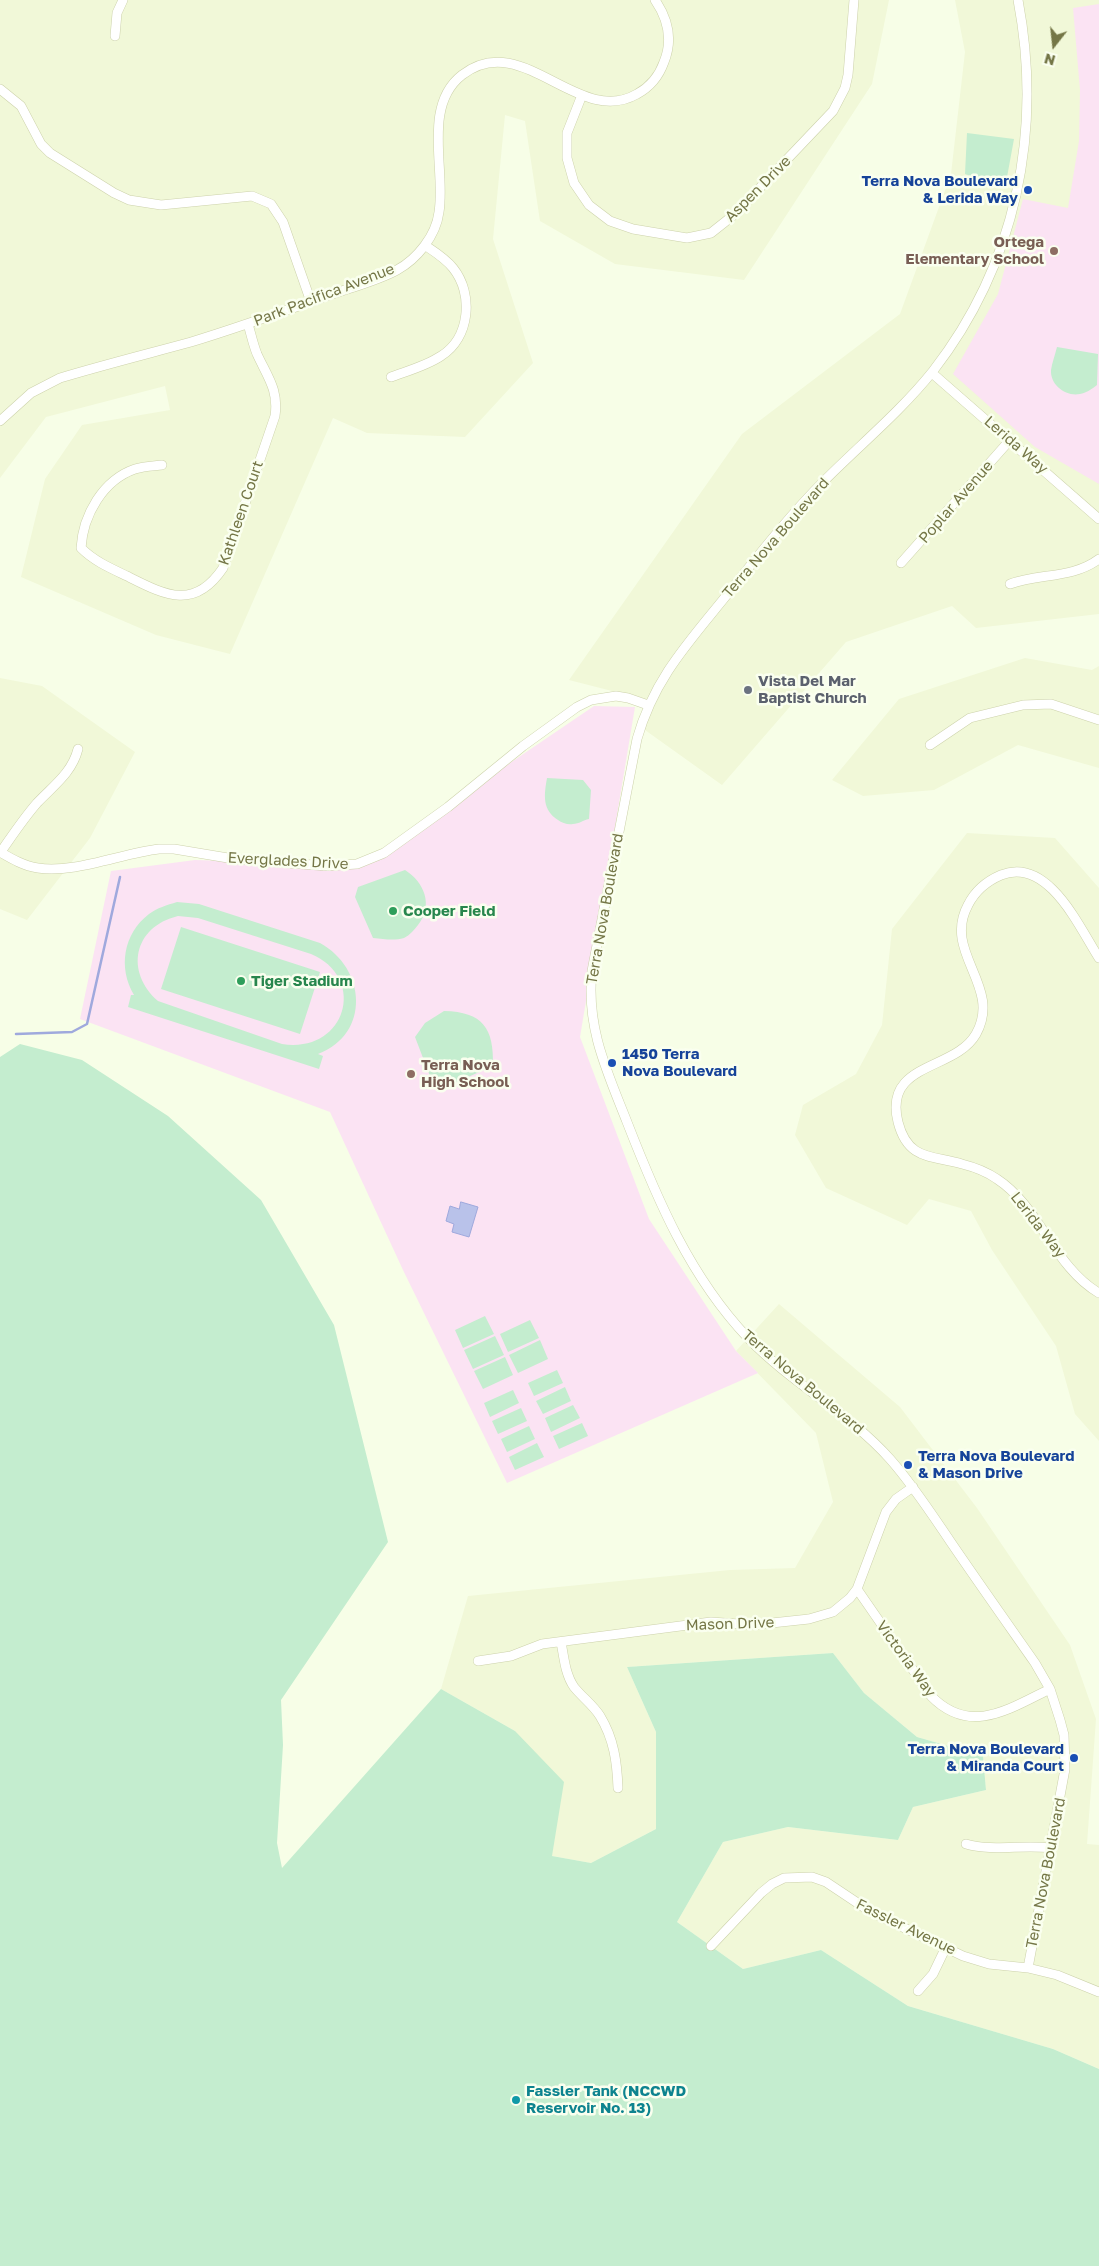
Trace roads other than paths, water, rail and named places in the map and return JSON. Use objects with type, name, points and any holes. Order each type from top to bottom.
[{"type":"street","points":[[114,36],[117,13],[123,0]]},
{"type":"street","name":"Park Pacifica Avenue","points":[[0,421],[32,393],[60,378],[248,324],[397,270],[426,246],[440,213],[439,119],[441,106],[452,85],[461,75],[473,68],[486,64],[514,64],[582,95],[601,101],[620,101],[646,89],[655,79],[666,56],[669,33],[662,10],[655,0]]},
{"type":"street","name":"Aspen Drive","points":[[582,95],[567,133],[567,158],[574,183],[589,205],[610,221],[632,229],[687,238],[711,233],[735,214],[833,112],[845,88],[848,75],[854,0]]},
{"type":"street","name":"Terra Nova Boulevard","points":[[1018,0],[1025,41],[1028,109],[1024,154],[1016,199],[1002,244],[985,286],[964,324],[932,373],[902,406],[811,495],[768,544],[678,657],[656,689],[648,705],[634,757],[592,971],[591,1008],[594,1031],[602,1058],[660,1205],[698,1273],[722,1308],[750,1340],[888,1456],[913,1487],[1035,1663],[1050,1689],[1060,1720],[1065,1751],[1062,1786],[1028,1968]]},
{"type":"street","points":[[0,89],[21,106],[41,144],[50,153],[114,193],[129,200],[161,205],[252,196],[271,204],[283,222],[311,302]]},
{"type":"street","points":[[390,377],[442,356],[458,338],[463,327],[467,307],[463,284],[452,266],[426,246]]},
{"type":"street","name":"Kathleen Court","points":[[162,465],[138,468],[114,480],[100,495],[91,513],[82,535],[81,548],[92,558],[151,588],[171,595],[188,595],[209,586],[223,568],[275,416],[277,405],[274,385],[256,352],[248,324]]},
{"type":"street","name":"Lerida Way","points":[[932,373],[1099,519]]},
{"type":"street","name":"Poplar Avenue","points":[[901,563],[1010,440]]},
{"type":"street","points":[[1010,584],[1028,578],[1072,572],[1099,559]]},
{"type":"street","name":"Everglades Drive","points":[[0,852],[25,865],[53,869],[159,849],[174,849],[234,859],[327,866],[357,864],[384,853],[448,807],[530,740],[577,707],[591,700],[616,696],[648,705]]},
{"type":"street","points":[[930,745],[970,718],[1023,705],[1051,704],[1099,720]]},
{"type":"street","points":[[0,852],[36,804],[67,773],[76,758],[78,749]]},
{"type":"street","name":"Lerida Way","points":[[1099,958],[1062,900],[1043,880],[1030,875],[1005,874],[982,886],[967,906],[961,929],[965,952],[984,998],[983,1013],[976,1034],[968,1044],[948,1058],[918,1071],[908,1078],[899,1095],[897,1112],[902,1133],[915,1151],[924,1156],[974,1168],[996,1178],[1015,1193],[1062,1257],[1089,1288],[1099,1293]]},
{"type":"street","name":"Mason Drive","points":[[478,1661],[511,1656],[532,1647],[561,1642],[711,1622],[753,1625],[809,1619],[833,1612],[857,1590],[886,1512],[896,1499],[913,1487]]},
{"type":"street","name":"Victoria Way","points":[[857,1590],[931,1696],[951,1712],[971,1716],[994,1715],[1050,1689]]},
{"type":"street","points":[[561,1642],[568,1674],[573,1685],[599,1715],[614,1748],[618,1788]]},
{"type":"street","points":[[966,1844],[990,1848],[1025,1846],[1051,1848]]},
{"type":"street","name":"Fassler Avenue","points":[[711,1946],[767,1888],[784,1878],[812,1877],[826,1882],[859,1906],[946,1947],[989,1964],[1028,1968],[1072,1980],[1099,1992]]},
{"type":"street","points":[[918,1991],[933,1974],[946,1947]]},
{"type":"water","points":[[461,1202],[478,1207],[469,1237],[452,1232],[454,1224],[446,1221],[450,1206],[459,1209]]},
{"type":"waterway","points":[[16,1034],[72,1032],[87,1024],[120,877]]},
{"type":"place","name":"Terra Nova Boulevard & Lerida Way","points":[[1028,190]]},
{"type":"place","name":"Ortega Elementary School","points":[[1054,251]]},
{"type":"place","name":"Vista Del Mar Baptist Church","points":[[748,690]]},
{"type":"place","name":"Cooper Field","points":[[393,911]]},
{"type":"place","name":"Tiger Stadium","points":[[241,981]]},
{"type":"place","name":"1450 Terra Nova Boulevard","points":[[612,1063]]},
{"type":"place","name":"Terra Nova High School","points":[[411,1074]]},
{"type":"place","name":"Terra Nova Boulevard & Mason Drive","points":[[908,1465]]},
{"type":"place","name":"Terra Nova Boulevard & Miranda Court","points":[[1074,1758]]},
{"type":"place","name":"Fassler Tank (NCCWD Reservoir No. 13)","points":[[516,2100]]}]
